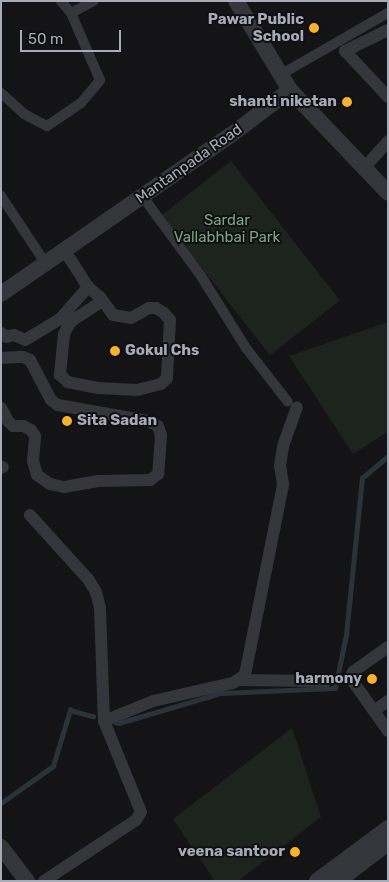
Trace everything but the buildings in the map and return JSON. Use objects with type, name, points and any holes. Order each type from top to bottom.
[{"type":"street","points":[[1,93],[24,114],[47,126],[81,103],[100,80],[71,13],[61,1]]},
{"type":"street","points":[[71,13],[94,1]]},
{"type":"street","points":[[240,2],[290,90],[388,193]]},
{"type":"street","points":[[280,75],[388,12]]},
{"type":"street","points":[[388,30],[345,51],[388,97]]},
{"type":"street","name":"Mantanpada Road","points":[[1,294],[231,135],[290,90]]},
{"type":"street","points":[[364,168],[388,140]]},
{"type":"street","points":[[1,196],[46,264]]},
{"type":"street","points":[[143,197],[201,276],[246,348],[293,404],[280,466],[282,484],[248,665],[245,676],[240,680]]},
{"type":"street","points":[[65,251],[88,287],[102,301],[109,312],[122,318],[131,318],[149,308],[156,308],[170,320],[167,378],[161,384],[137,390],[98,388],[68,382],[60,375],[64,334],[68,326],[72,320],[102,301]]},
{"type":"street","points":[[1,333],[7,337],[14,334],[25,340],[60,319],[88,287]]},
{"type":"street","points":[[1,358],[23,357],[30,360],[51,400],[58,405],[148,421],[158,426],[161,434],[158,474],[150,480],[98,481],[64,487],[50,484],[37,475],[33,461],[35,436],[31,430],[23,426],[13,426],[1,408]]},
{"type":"street","points":[[30,515],[88,579],[96,592],[100,608],[104,721],[141,812],[136,820],[44,881]]},
{"type":"street","points":[[388,647],[353,672],[351,676],[388,731]]},
{"type":"street","points":[[104,721],[153,701],[240,680],[326,681]]},
{"type":"street","points":[[374,711],[388,701]]},
{"type":"street","points":[[317,881],[388,828]]},
{"type":"street","points":[[338,881],[388,843]]},
{"type":"street","points":[[1,847],[27,881]]},
{"type":"green space","name":"Sardar Vallabhbai Park","points":[[231,161],[340,300],[270,355],[161,216]]},
{"type":"green space","points":[[388,322],[388,432],[353,454],[289,356]]},
{"type":"green space","points":[[292,728],[321,817],[238,881],[215,881],[173,819]]},
{"type":"waterway","points":[[115,722],[119,723],[221,693],[335,688],[346,635],[362,478],[388,456]]},
{"type":"waterway","points":[[1,803],[53,766],[70,710],[93,716]]},
{"type":"place","name":"Pawar Public School","points":[[314,28]]},
{"type":"place","name":"shanti niketan","points":[[347,102]]},
{"type":"place","name":"Gokul Chs","points":[[115,351]]},
{"type":"place","name":"Sita Sadan","points":[[67,421]]},
{"type":"place","name":"harmony","points":[[372,679]]},
{"type":"place","name":"veena santoor","points":[[295,852]]}]
